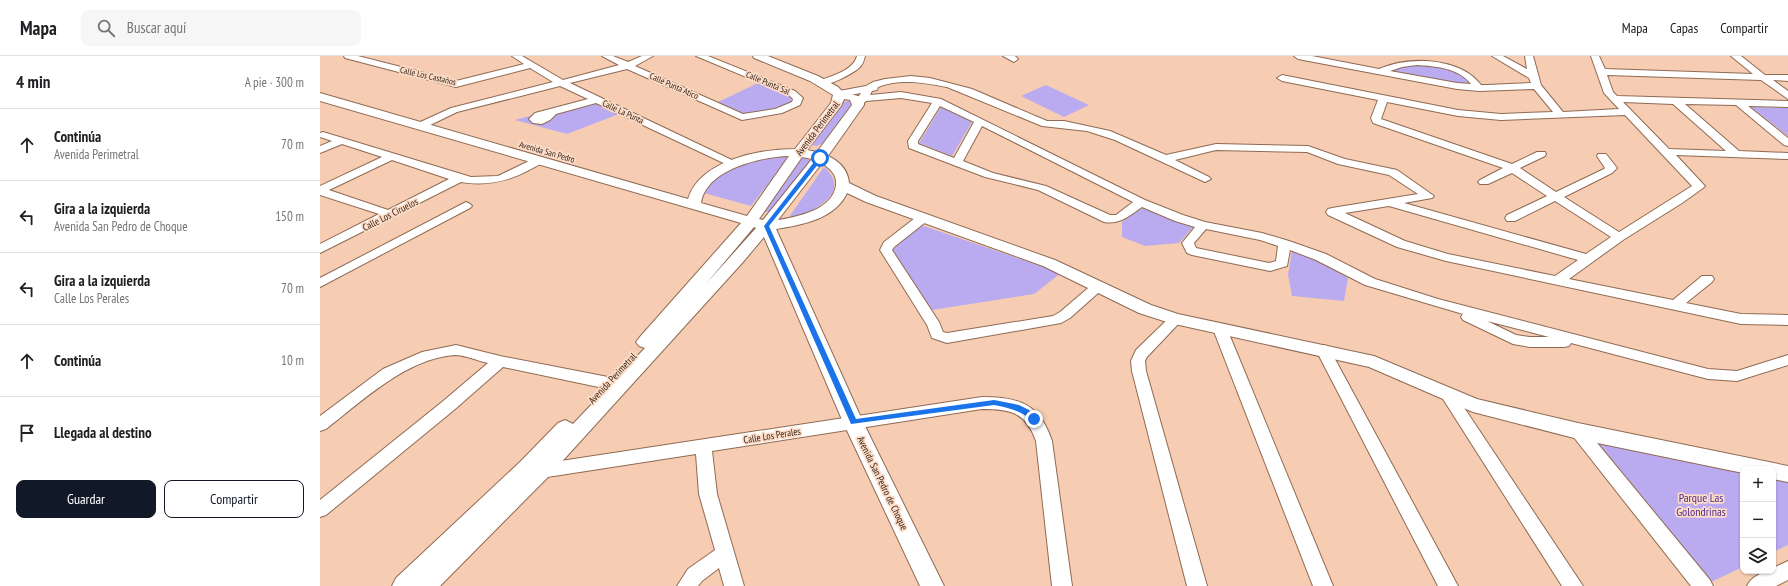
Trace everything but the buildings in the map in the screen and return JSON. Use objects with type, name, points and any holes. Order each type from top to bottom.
[{"type":"street","name":"Calle Los Castaños","points":[[348,56],[456,84],[531,65]]},
{"type":"street","name":"Calle La Punta","points":[[516,56],[562,83],[732,164]]},
{"type":"street","name":"Calle Punta Atico","points":[[606,56],[742,116]]},
{"type":"street","points":[[420,126],[454,110],[627,66],[649,56]]},
{"type":"street","name":"Calle Punta Sal","points":[[700,56],[761,79],[792,93],[798,98],[797,103],[786,109],[751,116],[742,116]]},
{"type":"street","points":[[758,56],[822,83],[834,89],[839,94]]},
{"type":"street","points":[[822,83],[854,68],[859,63],[861,56]]},
{"type":"street","points":[[1298,56],[1325,58],[1380,72],[1445,84],[1479,88],[1537,86]]},
{"type":"street","points":[[1496,56],[1533,76]]},
{"type":"street","points":[[1529,56],[1533,76],[1537,86],[1560,114]]},
{"type":"street","points":[[1557,281],[1619,237],[1699,186],[1609,93],[1594,56]]},
{"type":"street","points":[[1735,56],[1788,96]]},
{"type":"street","points":[[1380,72],[1384,67],[1399,60],[1417,59],[1438,61],[1463,70],[1471,76],[1479,88]]},
{"type":"street","points":[[1601,72],[1788,78]]},
{"type":"street","points":[[1282,78],[1458,113],[1486,117],[1627,112]]},
{"type":"street","points":[[864,97],[880,83],[910,79],[965,89],[1045,124],[1066,124],[1105,133],[1142,147],[1205,179]]},
{"type":"street","name":"Avenida San Pedro","points":[[320,88],[433,120],[762,219]]},
{"type":"street","name":"Avenida Perimetral","points":[[424,586],[534,469],[738,259],[798,154],[837,103],[839,94],[854,98],[858,101],[864,97]]},
{"type":"street","points":[[864,97],[901,95],[938,101],[1166,213],[1203,225],[1262,237],[1321,257],[1370,282],[1434,302],[1513,339],[1530,342],[1555,341],[1602,347],[1723,376],[1737,376],[1750,373],[1788,360]]},
{"type":"street","name":"Avenida San Pedro","points":[[320,97],[539,160],[695,200]]},
{"type":"street","name":"Avenida Perimetral","points":[[404,586],[534,469],[608,383],[742,233],[762,219],[820,158],[864,97]]},
{"type":"street","points":[[1384,98],[1376,118],[1377,121],[1512,168],[1619,237]]},
{"type":"street","points":[[1615,98],[1788,104]]},
{"type":"street","points":[[552,112],[597,100]]},
{"type":"street","points":[[938,101],[912,144],[918,148],[989,175],[1037,186],[1108,218],[1119,218],[1141,202]]},
{"type":"street","points":[[1676,101],[1736,154]]},
{"type":"street","points":[[1739,103],[1788,143]]},
{"type":"street","points":[[957,163],[980,121]]},
{"type":"street","points":[[323,135],[472,181],[496,180],[508,177],[539,160]]},
{"type":"street","points":[[320,150],[341,141]]},
{"type":"street","points":[[1164,159],[1216,147],[1308,149],[1342,162],[1393,172],[1428,196],[1332,212],[1409,246],[1446,258],[1674,306],[1741,319],[1788,320]]},
{"type":"street","points":[[1667,152],[1788,156]]},
{"type":"street","points":[[695,200],[703,184],[709,178],[732,164],[765,155],[798,154],[820,158],[829,162],[840,172],[843,185],[837,198],[831,205],[815,215],[803,219],[762,219]]},
{"type":"street","points":[[1484,182],[1541,154]]},
{"type":"street","points":[[1511,218],[1608,171],[1611,168],[1602,156]]},
{"type":"street","points":[[320,190],[391,157]]},
{"type":"street","name":"Calle Los Ciruelos","points":[[320,249],[459,178]]},
{"type":"street","points":[[843,185],[871,199],[1050,263],[1146,309],[1176,319],[1374,362],[1473,405],[1578,430],[1751,466]]},
{"type":"street","points":[[320,190],[390,214]]},
{"type":"street","points":[[831,205],[856,200],[871,199]]},
{"type":"street","points":[[1387,202],[1589,259]]},
{"type":"street","points":[[320,283],[466,206]]},
{"type":"street","points":[[923,218],[888,245],[886,250],[934,325],[937,335],[941,337],[958,337],[1056,320],[1066,314],[1099,286]]},
{"type":"street","name":"Avenida San Pedro de Choque","points":[[762,219],[853,422],[932,586]]},
{"type":"street","points":[[1203,225],[1188,243],[1191,250],[1196,252],[1270,267],[1282,264],[1285,244]]},
{"type":"street","points":[[738,259],[751,253],[762,251],[770,252],[779,257]]},
{"type":"street","points":[[1674,306],[1707,279]]},
{"type":"street","points":[[1176,319],[1141,354],[1138,361],[1139,371],[1197,586]]},
{"type":"street","points":[[1220,329],[1323,586]]},
{"type":"street","points":[[320,425],[388,373],[427,356],[456,350],[500,361],[608,383]]},
{"type":"street","points":[[1323,350],[1448,586]]},
{"type":"street","points":[[320,510],[448,406],[500,361]]},
{"type":"street","points":[[1448,395],[1573,586]]},
{"type":"street","name":"Calle Los Perales","points":[[534,469],[703,446],[982,403],[1006,404],[1027,412],[1041,429],[1044,440],[1062,586]]},
{"type":"street","points":[[1578,430],[1703,586]]},
{"type":"street","points":[[703,446],[708,494],[734,586]]},
{"type":"street","points":[[1776,472],[1788,474]]},
{"type":"street","points":[[687,586],[694,575],[725,554]]},
{"type":"street","points":[[1757,586],[1788,570]]},
{"type":"green space","points":[[1410,61],[1422,61],[1457,70],[1469,81],[1470,84],[1451,83],[1389,71],[1392,66]]},
{"type":"green space","points":[[760,82],[790,96],[792,99],[788,106],[746,115],[718,102]]},
{"type":"green space","points":[[1046,85],[1089,105],[1064,117],[1021,96]]},
{"type":"green space","points":[[588,100],[619,114],[567,134],[515,120]]},
{"type":"green space","points":[[851,101],[852,104],[823,143],[817,146],[812,145],[812,142],[843,102]]},
{"type":"green space","points":[[941,107],[972,122],[952,156],[919,143]]},
{"type":"green space","points":[[1751,107],[1788,108],[1788,136]]},
{"type":"green space","points":[[778,157],[789,157],[751,206],[704,193],[718,176],[729,170],[754,161]]},
{"type":"green space","points":[[801,158],[807,158],[810,161],[775,210],[770,212],[762,212]]},
{"type":"green space","points":[[824,167],[832,177],[834,186],[831,195],[815,209],[785,223]]},
{"type":"green space","points":[[1142,208],[1193,227],[1179,243],[1145,246],[1122,237],[1122,222]]},
{"type":"green space","points":[[921,225],[1061,273],[1034,294],[932,310],[892,250]]},
{"type":"green space","points":[[1292,251],[1316,258],[1348,278],[1344,301],[1292,296],[1288,275]]},
{"type":"green space","name":"Parque Las Golondrinas","points":[[1596,440],[1740,471],[1740,568],[1711,582]]},
{"type":"green space","points":[[1776,480],[1788,482],[1788,545],[1776,551]]},
{"type":"route","points":[[820,158],[766,226],[853,422],[982,403],[1006,404],[1017,407],[1027,412],[1034,419]]}]
